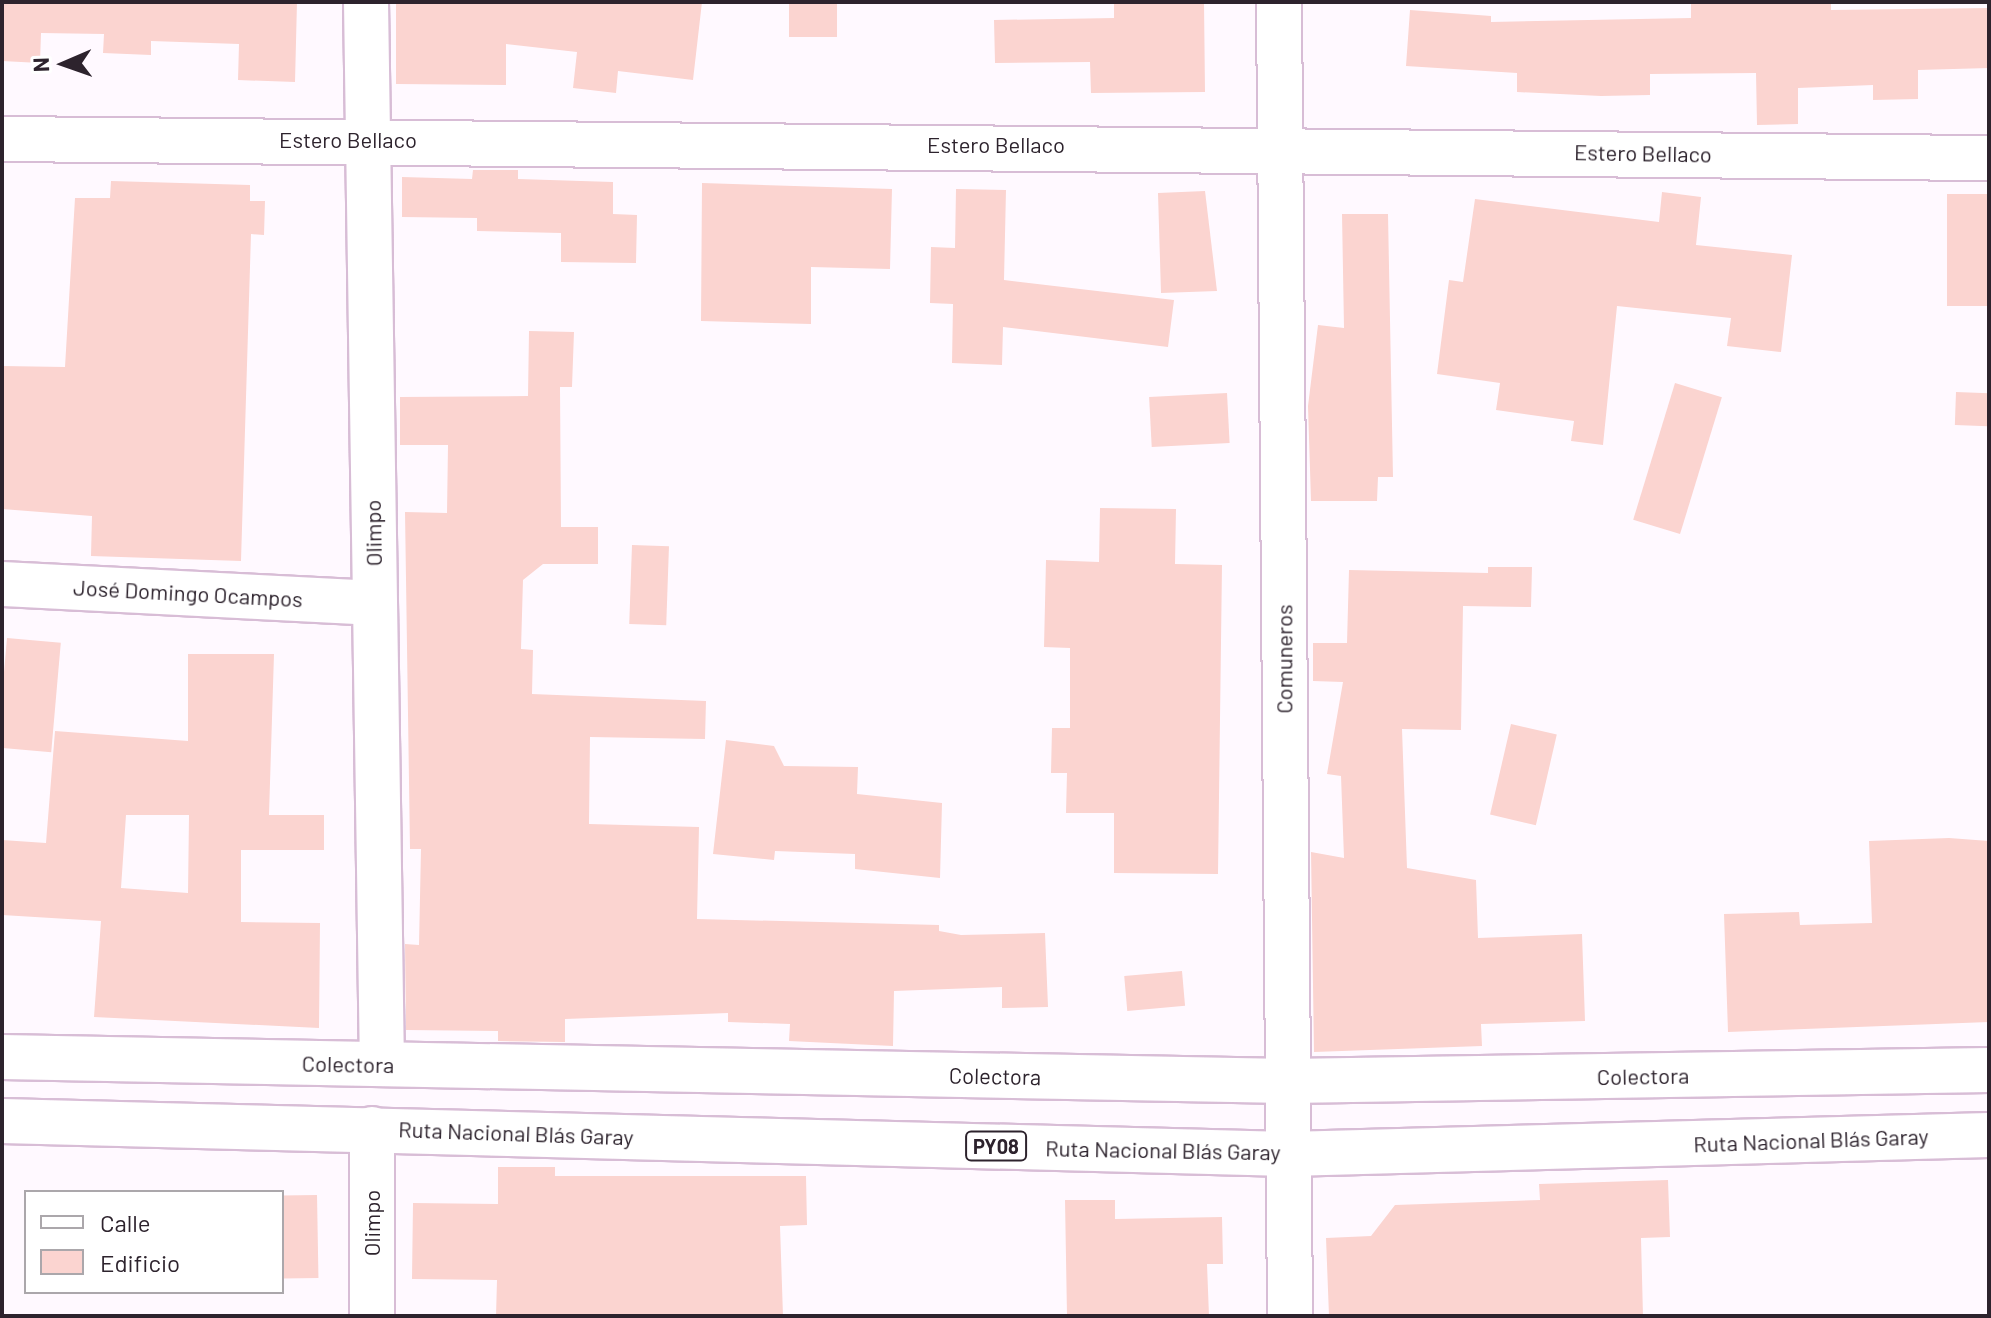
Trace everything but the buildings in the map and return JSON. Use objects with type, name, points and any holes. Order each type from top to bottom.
[{"type":"main road","name":"Olimpo","points":[[366,2],[382,1064]]},
{"type":"main road","name":"Comuneros","points":[[1279,2],[1290,1316]]},
{"type":"main road","name":"Estero Bellaco","points":[[2,139],[1280,147],[1989,158]]},
{"type":"main road","name":"José Domingo Ocampos","points":[[2,584],[374,603]]},
{"type":"main road","name":"Colectora","points":[[2,1057],[1288,1081],[1989,1070]]},
{"type":"main road","name":"Ruta Nacional Blás Garay","points":[[2,1121],[1288,1154],[1989,1135]]},
{"type":"main road","name":"Olimpo","points":[[372,1129],[372,1316]]}]
